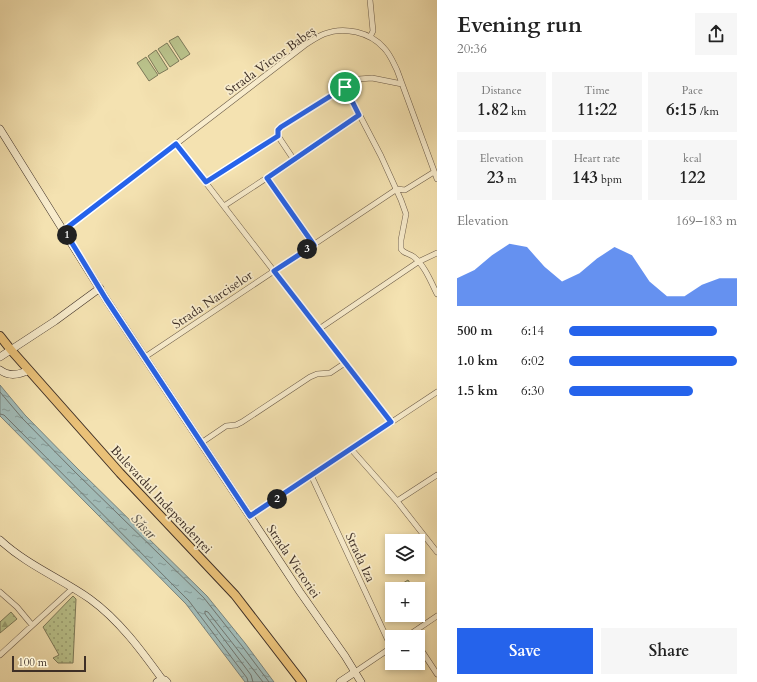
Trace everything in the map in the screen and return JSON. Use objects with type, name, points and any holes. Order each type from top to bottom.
[{"type":"main road","name":"Bulevardul Independenței","points":[[0,336],[120,473],[235,595],[302,682]]},
{"type":"street","points":[[370,0],[373,31],[370,37]]},
{"type":"street","name":"Strada Victor Babeș","points":[[64,230],[314,39],[328,32],[340,30],[353,31],[370,37],[379,43],[389,54],[397,70],[437,179]]},
{"type":"street","points":[[294,160],[278,136],[278,130],[281,127],[359,79],[366,78],[402,84]]},
{"type":"street","points":[[345,87],[397,189],[406,214],[401,248],[405,253],[414,256],[424,270],[437,294]]},
{"type":"street","points":[[224,206],[359,115]]},
{"type":"street","name":"Strada Victoriei","points":[[0,129],[100,288],[201,443],[361,682]]},
{"type":"street","points":[[206,182],[278,136]]},
{"type":"street","points":[[176,144],[391,422]]},
{"type":"street","name":"Strada Narciselor","points":[[145,357],[397,189],[405,190],[434,172]]},
{"type":"street","points":[[267,178],[314,245]]},
{"type":"street","points":[[319,329],[418,262],[437,253]]},
{"type":"street","points":[[0,357],[55,321],[100,288]]},
{"type":"street","points":[[201,443],[226,426],[236,425],[242,422],[310,377],[317,374],[330,373],[345,363]]},
{"type":"street","points":[[0,370],[14,375],[21,374],[29,370]]},
{"type":"street","points":[[250,516],[437,392]]},
{"type":"street","points":[[351,449],[397,501],[437,552]]},
{"type":"street","points":[[397,501],[437,475]]},
{"type":"street","name":"Strada Iza","points":[[312,476],[385,632]]},
{"type":"street","points":[[0,540],[23,559],[73,588],[99,606],[136,644],[161,681]]},
{"type":"street","points":[[0,655],[73,588]]},
{"type":"street","points":[[0,592],[17,607],[32,625]]},
{"type":"street","points":[[418,630],[437,616]]},
{"type":"street","points":[[340,682],[385,652]]},
{"type":"street","points":[[425,656],[437,674]]},
{"type":"green space","points":[[178,36],[190,54],[181,60],[169,41]]},
{"type":"green space","points":[[167,43],[179,61],[170,67],[158,49]]},
{"type":"green space","points":[[156,50],[168,69],[159,74],[148,56]]},
{"type":"green space","points":[[146,57],[158,75],[149,81],[137,63]]},
{"type":"green space","points":[[73,596],[76,599],[73,663],[58,663],[53,658],[59,655],[43,627]]},
{"type":"green space","points":[[11,612],[17,619],[0,633],[0,622]]},
{"type":"water","points":[[0,385],[25,415],[207,596],[274,682],[245,682],[186,604],[0,416]]},
{"type":"route","points":[[345,87],[359,115],[267,178],[314,245],[274,271],[391,422],[250,516],[106,299],[64,230],[176,144],[206,182],[278,136],[278,130],[281,127],[345,87]]},
{"type":"water label","name":"Săsar","points":[[144,526]]}]
